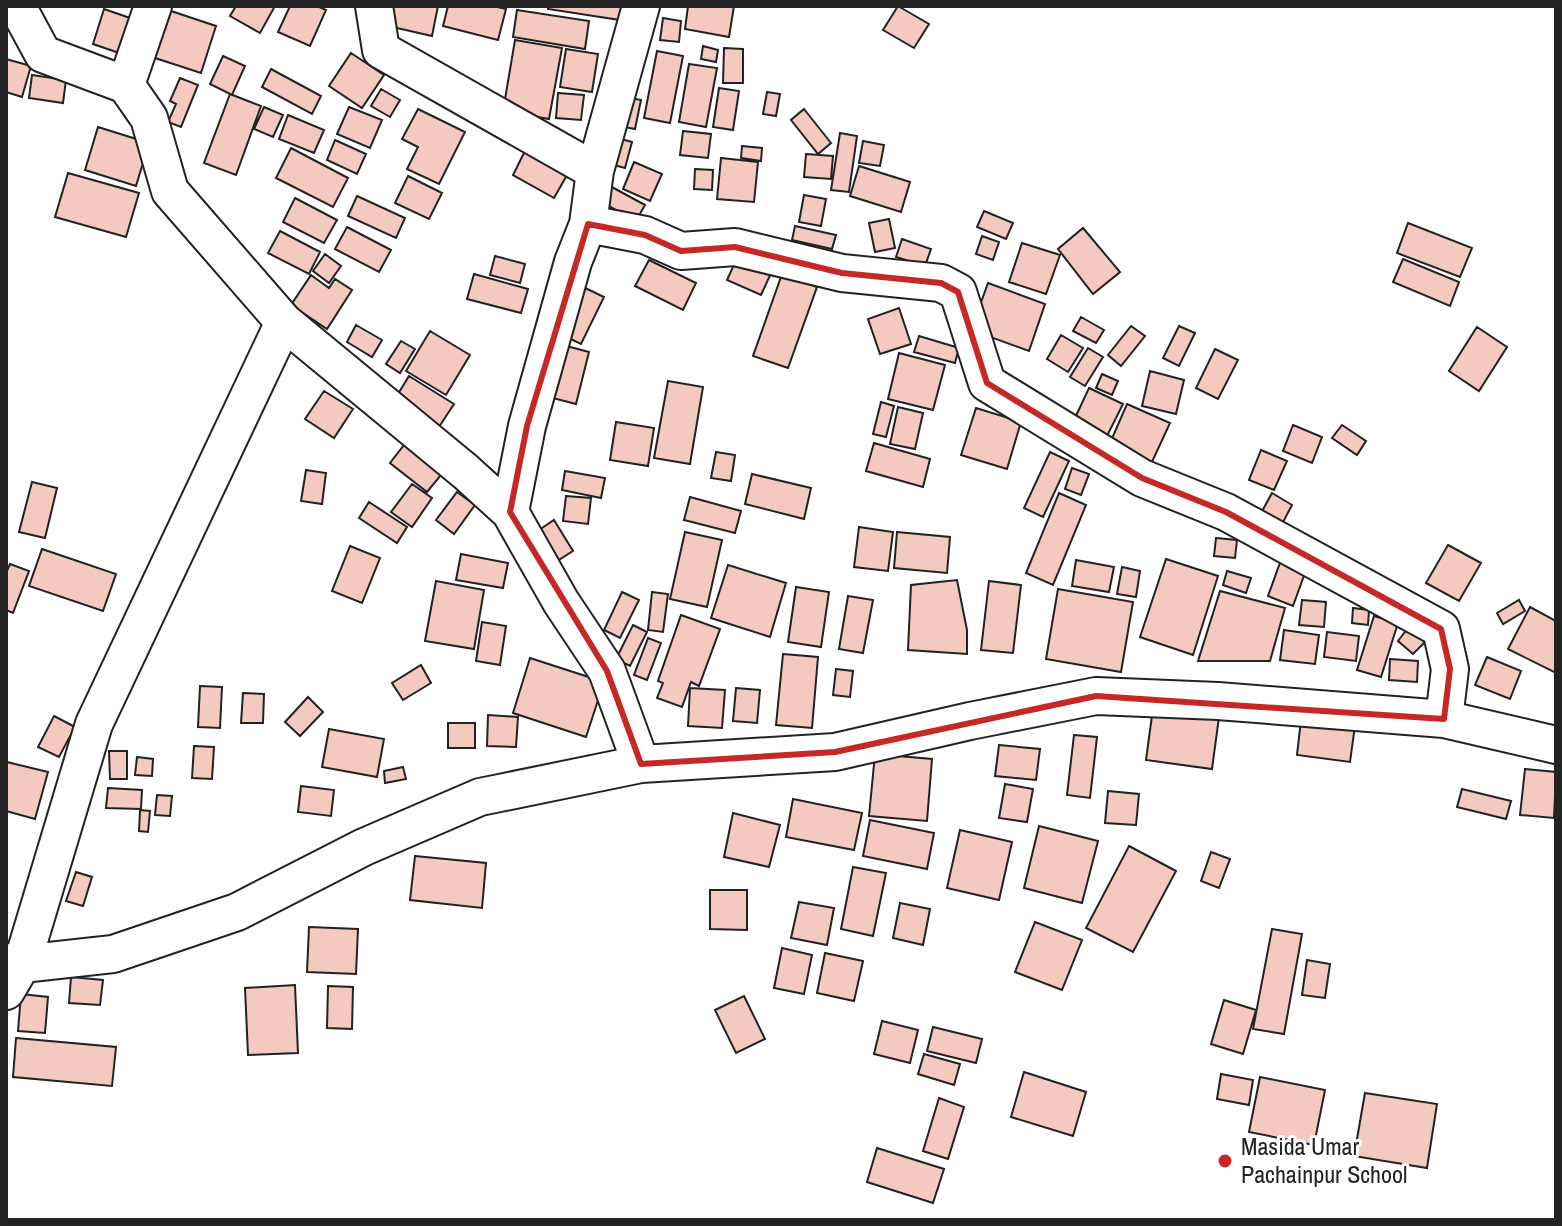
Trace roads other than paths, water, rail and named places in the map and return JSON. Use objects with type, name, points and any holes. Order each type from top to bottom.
[{"type":"street","points":[[17,6],[43,54],[126,85],[149,118],[170,191],[284,322],[510,512],[561,602],[607,671],[641,764]]},
{"type":"street","points":[[126,85],[153,6]]},
{"type":"street","points":[[374,6],[381,50],[595,171]]},
{"type":"street","points":[[510,512],[527,426],[573,262],[588,224],[595,171],[641,6]]},
{"type":"street","points":[[588,224],[645,235],[681,251],[735,247],[842,273],[941,283],[958,292],[987,383],[1142,478],[1226,512],[1441,629],[1450,669],[1444,719]]},
{"type":"street","points":[[284,322],[94,724],[11,972],[113,954],[237,912],[364,847],[480,797],[641,764],[835,752],[1096,696],[1233,702],[1444,719],[1556,745]]},
{"type":"place","name":"Masida Umar Pachainpur School","points":[[1225,1161]]}]
